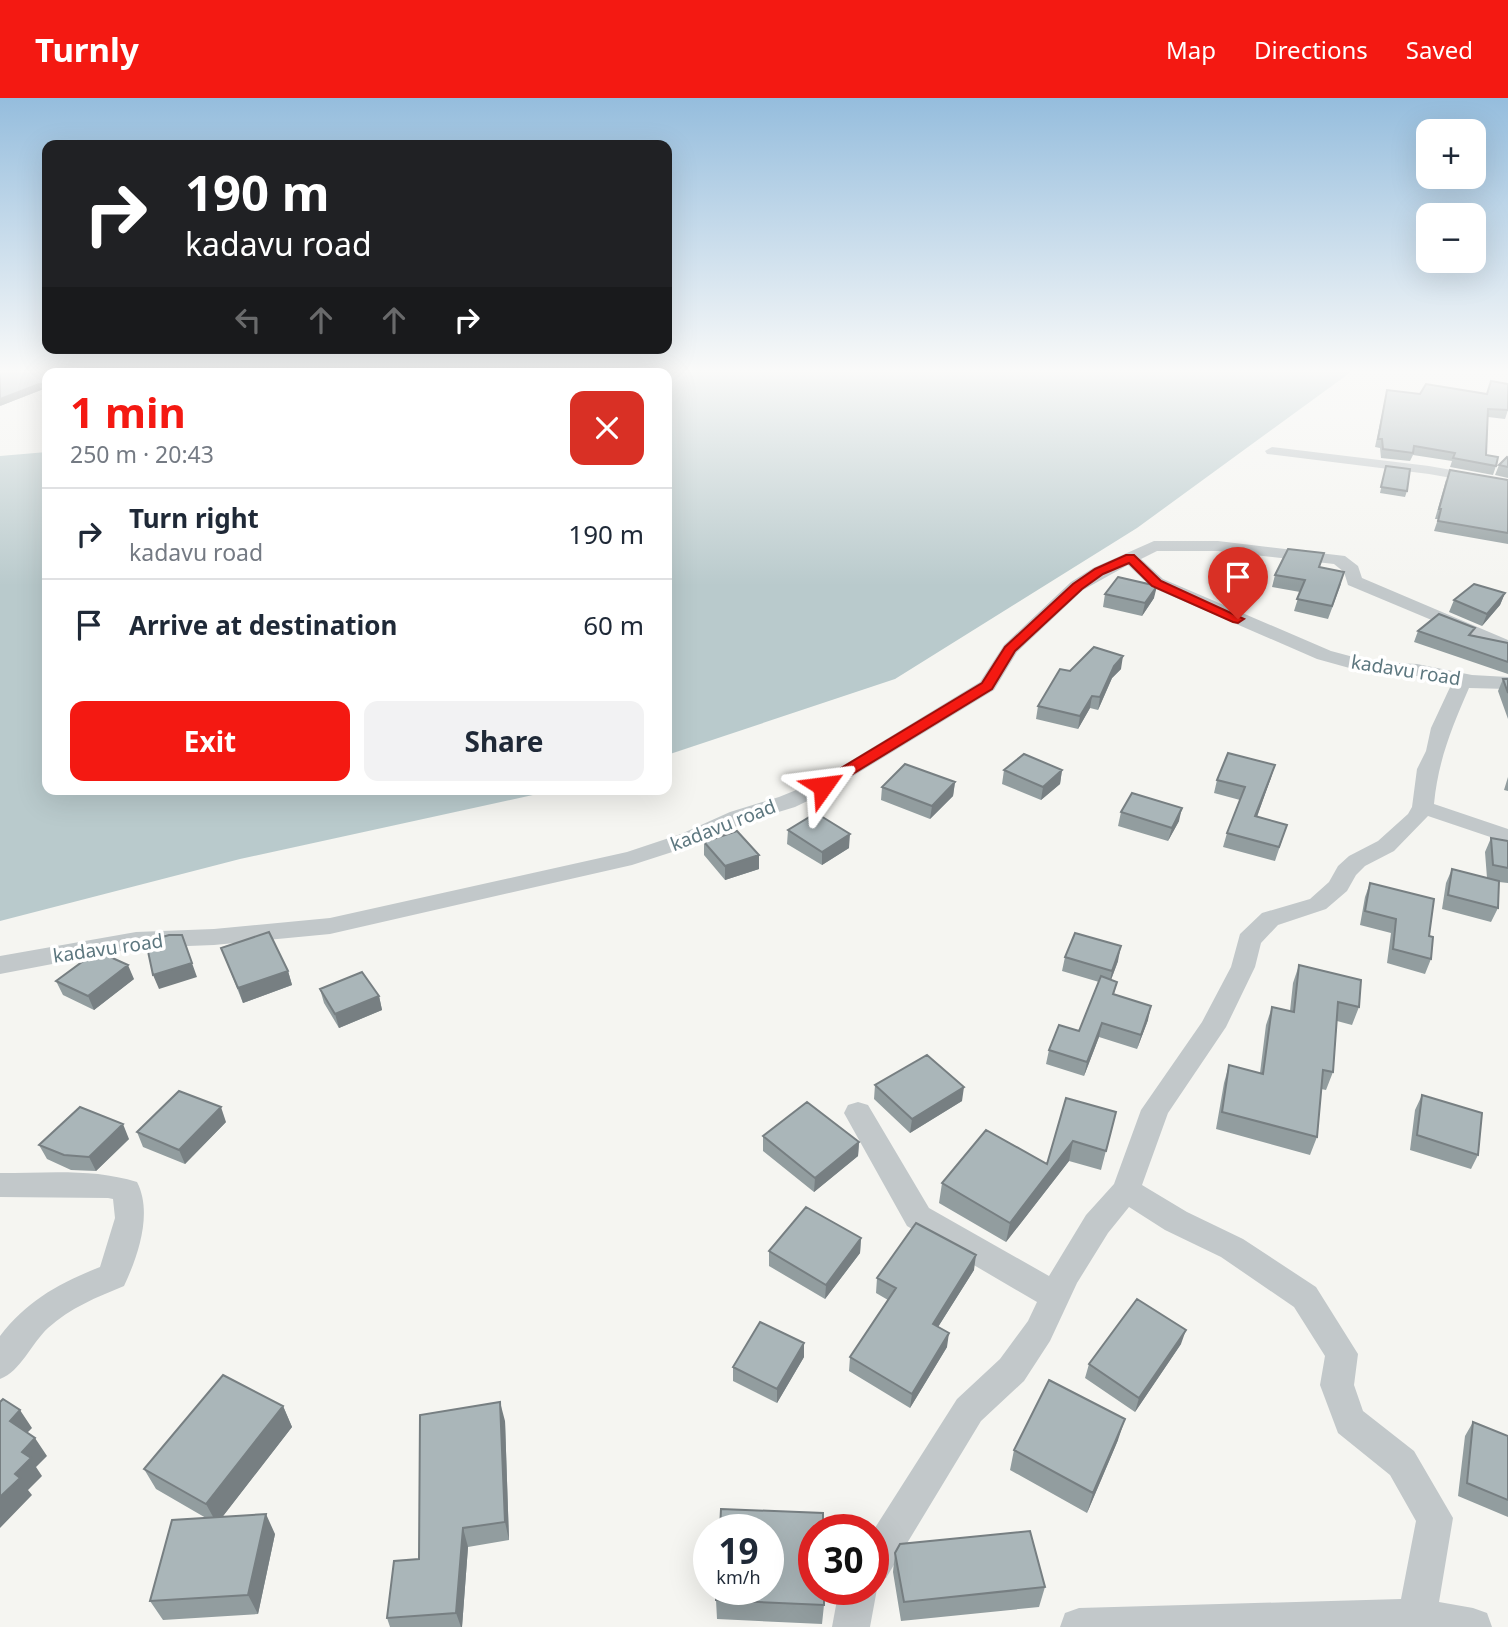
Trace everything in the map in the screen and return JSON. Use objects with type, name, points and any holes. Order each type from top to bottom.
[{"type":"street","points":[[1272,451],[1429,470],[1508,484]]},
{"type":"street","points":[[1130,558],[1154,546],[1218,546],[1339,560],[1352,570],[1354,581],[1508,647]]},
{"type":"street","name":"kadavu road","points":[[0,965],[136,940],[214,937],[330,926],[632,858],[689,839],[738,817],[787,802],[823,786],[987,686],[1010,649],[1077,586],[1099,572],[1130,558],[1157,583],[1324,655],[1371,668],[1417,670],[1472,681],[1508,683]]},
{"type":"street","points":[[889,1538],[969,1410],[1012,1370],[1039,1331],[1055,1296],[1097,1224],[1126,1190],[1155,1110],[1178,1082],[1213,1027],[1243,967],[1249,940],[1270,919],[1318,904],[1339,886],[1346,871],[1357,861],[1386,846],[1416,818],[1423,807],[1427,769],[1436,751],[1441,728],[1461,684],[1472,681]]},
{"type":"street","points":[[1423,807],[1508,836]]},
{"type":"street","points":[[858,1113],[918,1217],[1055,1296]]},
{"type":"street","points":[[0,1185],[108,1186],[128,1191],[130,1218],[113,1276],[71,1292],[37,1316],[15,1339],[0,1364]]},
{"type":"street","points":[[1126,1190],[1176,1221],[1232,1248],[1305,1297],[1342,1354],[1337,1385],[1350,1422],[1402,1463],[1435,1518],[1418,1618]]},
{"type":"street","points":[[851,1627],[855,1605]]},
{"type":"street","points":[[1079,1627],[1418,1618],[1472,1627]]},
{"type":"shaded area","points":[[672,443],[1253,443],[1137,528],[895,679],[672,753]]},
{"type":"shaded area","points":[[42,452],[42,795],[533,795],[240,859],[0,921],[0,456]]},
{"type":"building","points":[[1382,443],[1487,443],[1486,455],[1498,457],[1496,466],[1453,458],[1455,453],[1414,446],[1413,453],[1383,449]]},
{"type":"building","points":[[1507,457],[1508,467],[1499,465]]},
{"type":"building","points":[[1386,466],[1410,469],[1407,491],[1381,487]]},
{"type":"building","points":[[1450,470],[1508,480],[1508,533],[1438,521]]},
{"type":"building","points":[[1288,549],[1324,553],[1319,567],[1344,572],[1332,606],[1297,599],[1305,580],[1275,575]]},
{"type":"building","points":[[1118,577],[1157,586],[1145,603],[1105,594]]},
{"type":"building","points":[[1474,584],[1505,593],[1487,614],[1454,600]]},
{"type":"building","points":[[1439,614],[1475,628],[1469,635],[1508,643],[1508,662],[1418,631]]},
{"type":"building","points":[[1094,647],[1123,656],[1114,666],[1100,697],[1092,696],[1080,716],[1038,706],[1060,669],[1070,671]]},
{"type":"building","points":[[1503,679],[1508,679],[1508,693]]},
{"type":"building","points":[[1228,753],[1275,765],[1255,816],[1287,825],[1279,847],[1227,833],[1245,787],[1217,780]]},
{"type":"building","points":[[1024,754],[1062,770],[1043,787],[1004,770]]},
{"type":"building","points":[[905,764],[955,782],[932,806],[882,787]]},
{"type":"building","points":[[1132,793],[1182,808],[1172,828],[1121,812]]},
{"type":"building","points":[[816,813],[850,834],[822,852],[788,830]]},
{"type":"building","points":[[737,831],[759,855],[725,866],[704,842]]},
{"type":"building","points":[[1491,838],[1508,841],[1508,868],[1493,865]]},
{"type":"building","points":[[1452,869],[1499,881],[1498,908],[1448,895]]},
{"type":"building","points":[[1370,883],[1434,899],[1429,936],[1433,937],[1431,959],[1393,949],[1396,919],[1365,911]]},
{"type":"building","points":[[269,932],[288,971],[238,988],[221,948]]},
{"type":"building","points":[[1075,933],[1121,946],[1112,971],[1065,957]]},
{"type":"building","points":[[169,935],[182,935],[192,963],[153,975],[146,942]]},
{"type":"building","points":[[97,951],[128,965],[88,996],[56,981]]},
{"type":"building","points":[[1299,965],[1361,980],[1359,1007],[1338,1002],[1333,1072],[1323,1070],[1317,1137],[1222,1112],[1229,1065],[1263,1074],[1272,1007],[1294,1012]]},
{"type":"building","points":[[362,972],[379,996],[335,1014],[320,989]]},
{"type":"building","points":[[1101,976],[1117,982],[1113,994],[1151,1006],[1141,1035],[1102,1023],[1087,1062],[1049,1050],[1059,1025],[1079,1031]]},
{"type":"building","points":[[927,1055],[964,1087],[912,1119],[875,1085]]},
{"type":"building","points":[[179,1091],[221,1107],[179,1150],[137,1132]]},
{"type":"building","points":[[1422,1095],[1482,1113],[1478,1155],[1417,1135]]},
{"type":"building","points":[[1066,1098],[1116,1112],[1106,1151],[1073,1141],[1010,1223],[942,1183],[986,1130],[1047,1164]]},
{"type":"building","points":[[807,1102],[859,1142],[815,1178],[763,1136]]},
{"type":"building","points":[[80,1107],[123,1124],[89,1157],[64,1155],[39,1145]]},
{"type":"building","points":[[806,1207],[861,1238],[826,1285],[769,1251]]},
{"type":"building","points":[[916,1223],[976,1255],[933,1324],[949,1333],[912,1394],[850,1357],[896,1288],[877,1278]]},
{"type":"building","points":[[1137,1299],[1186,1330],[1139,1398],[1089,1364]]},
{"type":"building","points":[[760,1322],[804,1343],[777,1389],[733,1367]]},
{"type":"building","points":[[223,1375],[283,1406],[206,1504],[144,1469]]},
{"type":"building","points":[[1049,1380],[1125,1419],[1093,1493],[1014,1450]]},
{"type":"building","points":[[3,1399],[20,1410],[10,1421],[35,1438],[22,1452],[31,1458],[15,1474],[20,1478],[0,1497],[0,1402]]},
{"type":"building","points":[[500,1402],[505,1522],[463,1528],[456,1613],[387,1618],[394,1561],[419,1559],[420,1415]]},
{"type":"building","points":[[1473,1422],[1508,1436],[1508,1500],[1467,1483]]},
{"type":"building","points":[[721,1509],[823,1513],[798,1514],[798,1604],[784,1603],[784,1514],[721,1514]]},
{"type":"building","points":[[266,1514],[248,1595],[150,1601],[172,1520]]},
{"type":"building","points":[[1030,1531],[1045,1587],[904,1602],[895,1553],[900,1544]]},
{"type":"route","points":[[823,786],[987,686],[998,664],[1010,649],[1060,606],[1077,586],[1099,572],[1130,558],[1157,583],[1238,619]]}]
